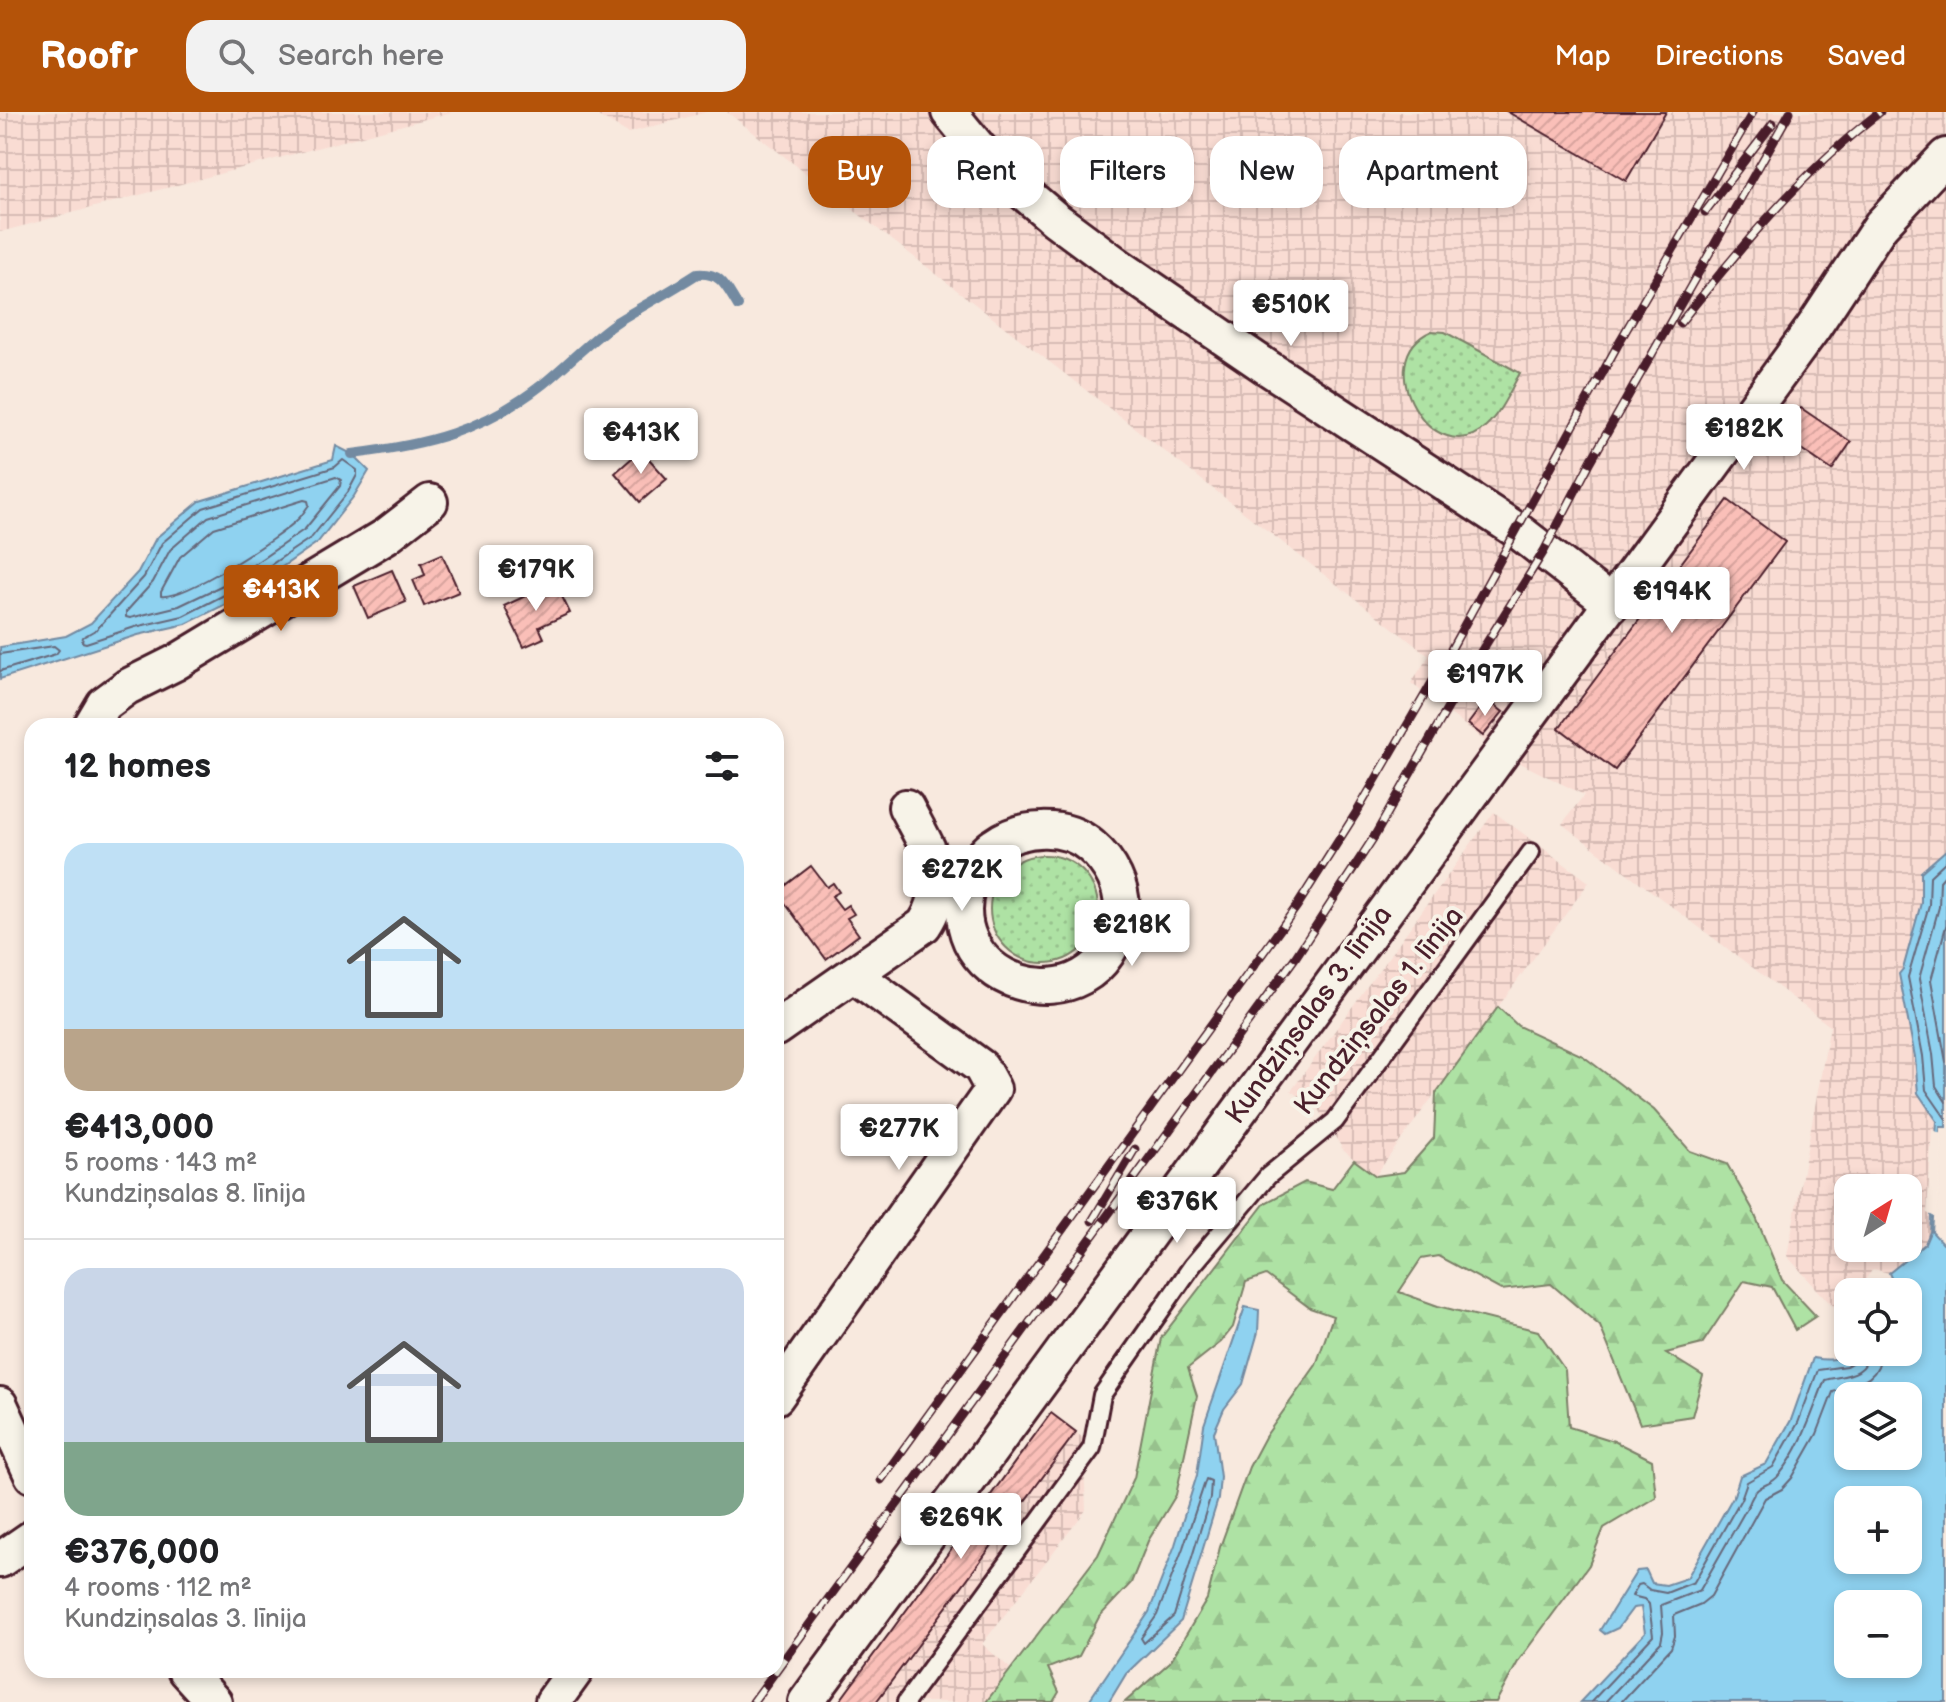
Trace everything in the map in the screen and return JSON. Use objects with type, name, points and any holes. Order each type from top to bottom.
[{"type":"street","points":[[949,112],[995,168],[1092,247],[1282,377],[1518,531],[1612,604]]},
{"type":"street","name":"Kundziņsalas 3. līnija","points":[[806,1702],[1813,328],[1881,225],[1946,156]]},
{"type":"street","points":[[96,718],[104,704],[127,687],[175,663],[386,536],[430,502]]},
{"type":"street","points":[[906,807],[933,858],[939,887],[933,912],[924,925]]},
{"type":"street","points":[[1041,829],[1066,833],[1089,844],[1107,862],[1118,884],[1122,910],[1117,935],[1105,957],[1086,974],[1063,985],[1038,987],[1013,982],[991,968],[975,949],[965,925],[964,900],[976,865],[993,846],[1028,831],[1041,829]]},
{"type":"street","points":[[933,858],[947,867],[961,869],[976,865]]},
{"type":"street","points":[[784,1023],[924,925],[941,919],[965,925]]},
{"type":"street","points":[[784,1386],[993,1089],[981,1067],[854,975]]},
{"type":"street","points":[[0,1405],[24,1458]]},
{"type":"street","points":[[0,1560],[24,1544]]},
{"type":"street","points":[[192,1678],[214,1702]]},
{"type":"street","points":[[553,1702],[570,1678]]},
{"type":"lane","name":"Kundziņsalas 1. līnija","points":[[906,1702],[1092,1448],[1102,1395],[1192,1266],[1268,1176],[1335,1121],[1531,852]]},
{"type":"shaded area","points":[[0,112],[452,112],[0,232]]},
{"type":"shaded area","points":[[591,112],[707,112],[628,133]]},
{"type":"shaded area","points":[[727,112],[1946,112],[1946,850],[1921,872],[1921,903],[1899,974],[1915,1057],[1918,1093],[1937,1121],[1930,1232],[1925,1243],[1922,1246],[1922,1174],[1834,1174],[1834,1262],[1902,1262],[1889,1273],[1873,1269],[1866,1278],[1834,1278],[1834,1306],[1826,1299],[1787,1256],[1830,1026],[1562,824],[1584,795],[1500,753],[1411,683],[1429,656],[851,208],[911,208],[911,136],[808,136],[808,175]]},
{"type":"shaded area","points":[[1494,812],[1589,882],[1375,1176],[1344,1151],[1319,1111],[1291,1091]]},
{"type":"shaded area","points":[[1051,1413],[1083,1438],[1086,1510],[982,1644],[1010,1668],[986,1702],[839,1702]]},
{"type":"green space","points":[[1432,331],[1445,332],[1520,373],[1505,401],[1486,426],[1466,437],[1446,436],[1429,425],[1415,407],[1406,386],[1405,365],[1413,345]]},
{"type":"green space","points":[[1044,855],[1065,859],[1082,871],[1094,888],[1098,909],[1094,930],[1082,947],[1065,959],[1044,963],[1023,959],[1006,947],[994,930],[990,909],[994,888],[1006,871],[1023,859]]},
{"type":"green space","points":[[1498,1007],[1518,1026],[1583,1056],[1654,1110],[1690,1151],[1727,1164],[1752,1208],[1782,1280],[1816,1316],[1795,1330],[1772,1287],[1744,1281],[1702,1344],[1666,1353],[1703,1376],[1692,1416],[1640,1424],[1600,1326],[1551,1284],[1501,1290],[1438,1256],[1421,1259],[1399,1292],[1438,1306],[1538,1331],[1565,1370],[1569,1427],[1614,1441],[1652,1460],[1656,1497],[1604,1528],[1589,1565],[1519,1660],[1496,1702],[1125,1702],[1170,1662],[1207,1599],[1220,1547],[1249,1467],[1265,1437],[1316,1365],[1333,1316],[1310,1308],[1266,1275],[1246,1282],[1233,1327],[1221,1342],[1188,1368],[1197,1396],[1176,1495],[1148,1541],[1131,1583],[1099,1617],[1079,1656],[1048,1668],[1059,1692],[1053,1702],[986,1702],[1098,1555],[1134,1478],[1161,1338],[1265,1203],[1305,1182],[1332,1189],[1354,1160],[1376,1176],[1404,1172],[1434,1138],[1436,1093]]},
{"type":"water","points":[[336,446],[352,454],[369,471],[354,496],[318,542],[236,599],[186,624],[138,635],[0,679],[0,647],[66,636],[91,623],[138,572],[156,538],[200,501],[333,460]]},
{"type":"water","points":[[1946,850],[1946,1127],[1940,1127],[1932,1232],[1943,1244],[1946,1242],[1946,1702],[1580,1702],[1645,1633],[1641,1607],[1633,1608],[1618,1628],[1605,1634],[1600,1630],[1637,1571],[1646,1570],[1652,1583],[1666,1585],[1687,1578],[1734,1495],[1740,1476],[1766,1464],[1791,1420],[1813,1358],[1834,1359],[1834,1366],[1922,1366],[1922,1278],[1891,1278],[1889,1273],[1903,1262],[1922,1262],[1922,1246],[1930,1232],[1937,1121],[1918,1093],[1915,1057],[1899,974],[1921,903],[1921,872]]},
{"type":"water","points":[[1245,1307],[1259,1310],[1258,1332],[1243,1384],[1224,1409],[1214,1432],[1220,1477],[1218,1499],[1181,1621],[1126,1674],[1109,1702],[1088,1702],[1149,1612],[1175,1545],[1197,1475],[1204,1425]]},
{"type":"pier","points":[[1932,1129],[1943,1135],[1937,1218],[1927,1213]]},
{"type":"building","points":[[1508,112],[1666,112],[1626,181]]},
{"type":"building","points":[[1801,408],[1851,442],[1832,470],[1782,436]]},
{"type":"building","points":[[641,450],[667,479],[640,502],[615,473]]},
{"type":"building","points":[[1728,500],[1785,542],[1615,770],[1559,728]]},
{"type":"building","points":[[442,554],[459,592],[424,606],[413,580],[425,575],[421,563]]},
{"type":"building","points":[[392,570],[406,602],[368,618],[354,586]]},
{"type":"building","points":[[555,582],[570,613],[539,627],[544,638],[524,647],[504,606]]},
{"type":"building","points":[[1487,699],[1503,712],[1483,736],[1468,724]]},
{"type":"building","points":[[811,866],[827,887],[833,883],[839,892],[832,896],[842,909],[848,905],[854,914],[847,918],[859,935],[826,959],[784,902],[784,887]]},
{"type":"building","points":[[1051,1413],[1076,1432],[876,1702],[839,1702]]},
{"type":"waterway","points":[[352,454],[429,440],[498,414],[543,384],[618,321],[697,274],[718,278],[738,306]]},
{"type":"railway","points":[[881,1480],[1297,906],[1358,810],[1448,655],[1621,339],[1753,112]]},
{"type":"railway","points":[[784,1659],[1295,958],[1374,837],[1469,671],[1544,551],[1591,461],[1790,112]]},
{"type":"railway","points":[[1680,323],[1799,185],[1880,112]]},
{"type":"railway","points":[[1705,212],[1773,123]]},
{"type":"railway","points":[[1092,1221],[1135,1149]]},
{"type":"railway","points":[[753,1702],[770,1678]]}]
